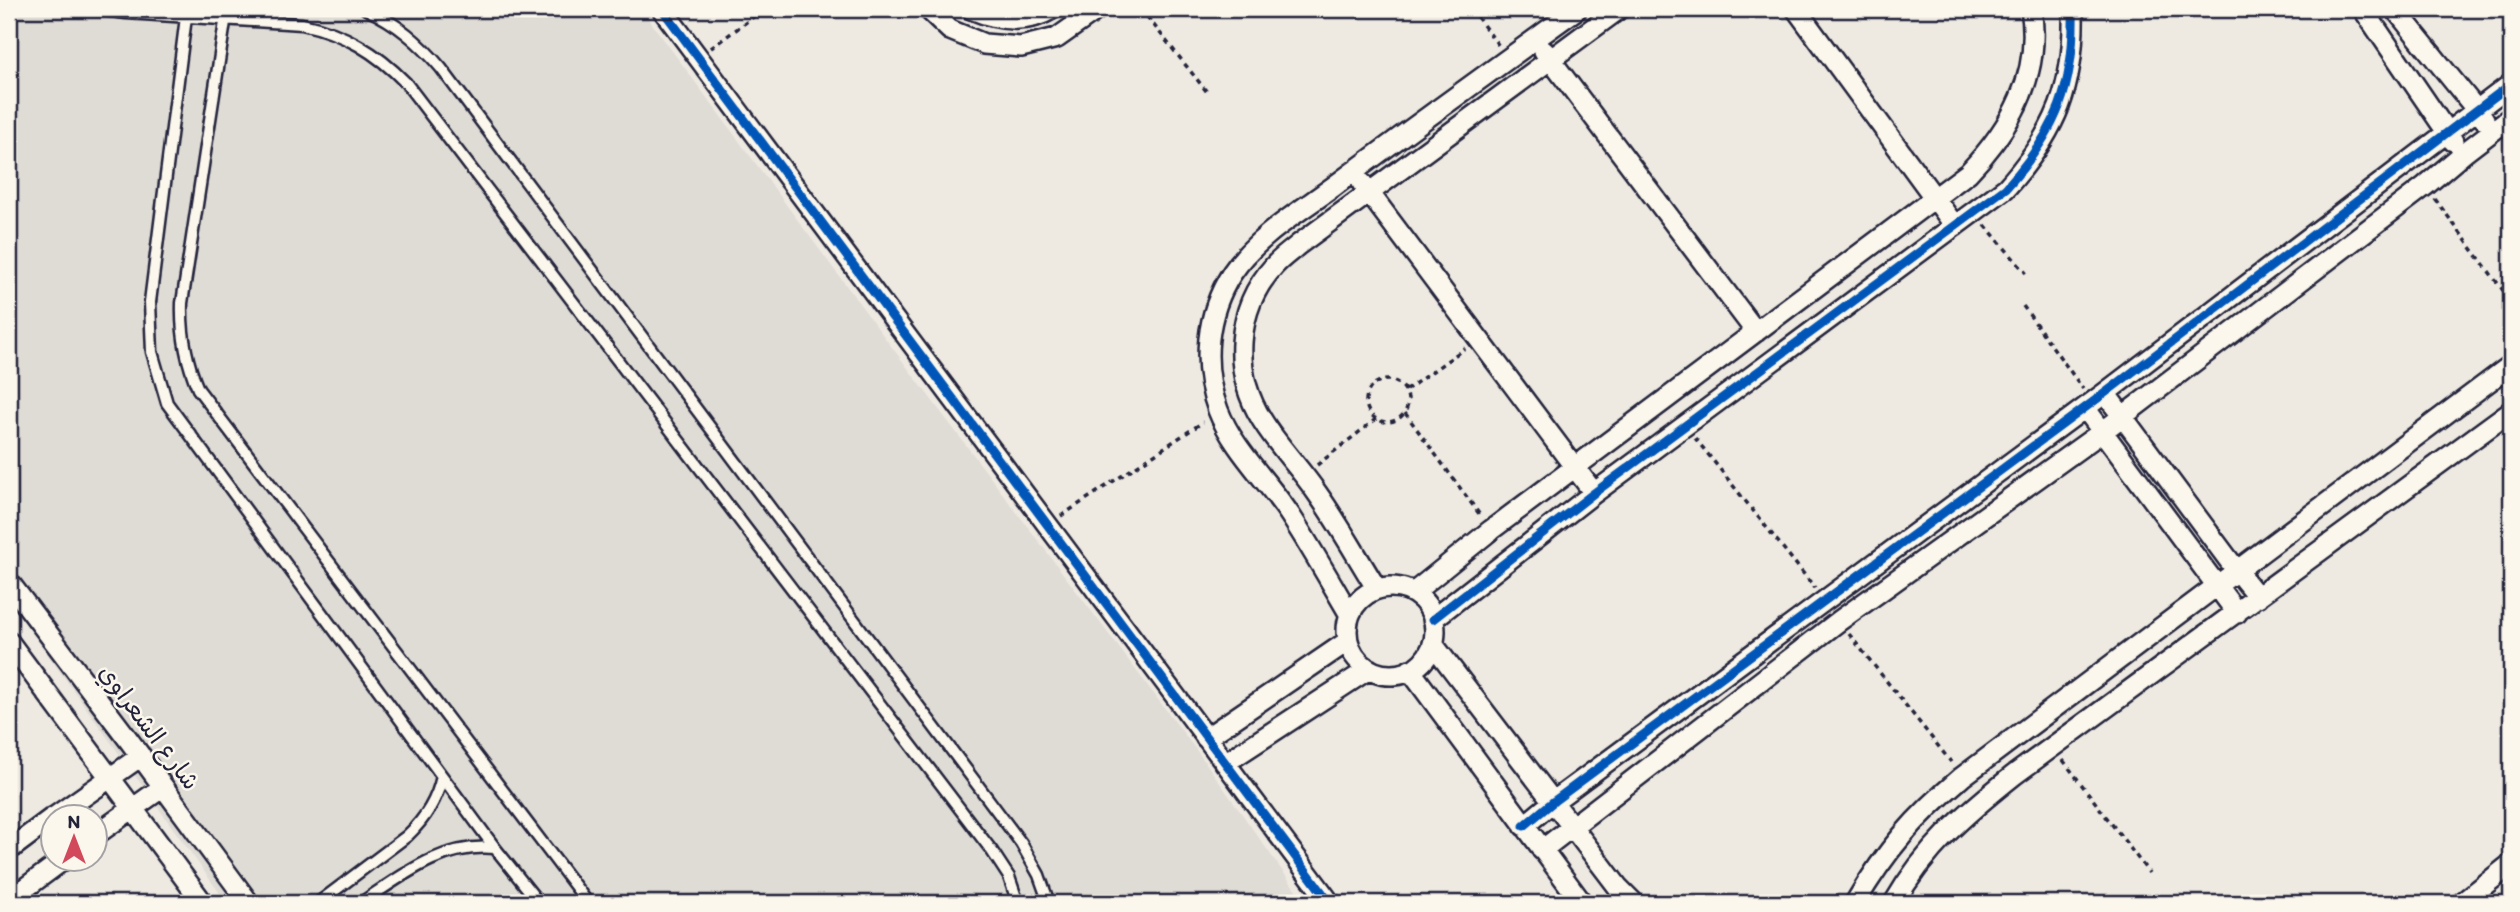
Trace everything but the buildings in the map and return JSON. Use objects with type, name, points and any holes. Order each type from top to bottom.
[{"type":"street","points":[[662,9],[1329,903]]},
{"type":"street","points":[[928,9],[950,30],[984,44],[1021,47],[1057,37],[1098,9]]},
{"type":"street","points":[[971,9],[991,18],[1020,20],[1052,9]]},
{"type":"street","points":[[1350,615],[1290,514],[1230,433],[1219,411],[1210,383],[1207,354],[1210,325],[1216,306],[1233,272],[1252,249],[1577,9]]},
{"type":"street","points":[[1377,589],[1318,494],[1262,422],[1250,399],[1243,375],[1241,352],[1244,321],[1256,291],[1274,265],[1368,192],[1619,9]]},
{"type":"street","points":[[1796,9],[1955,226]]},
{"type":"street","points":[[1413,593],[1491,530],[1968,173],[1992,148],[2012,119],[2025,87],[2032,53],[2031,9]]},
{"type":"street","points":[[1433,619],[1594,493],[1975,212],[2014,178],[2032,158],[2053,124],[2066,88],[2073,49],[2073,9]]},
{"type":"street","points":[[2363,9],[2446,133],[2463,153]]},
{"type":"street","points":[[2395,9],[2494,130]]},
{"type":"street","points":[[1535,39],[1756,332]]},
{"type":"street","points":[[1524,826],[1554,801],[2094,401],[2511,84]]},
{"type":"street","points":[[1542,850],[1839,621],[2122,417],[2426,186],[2463,153],[2511,117]]},
{"type":"street","points":[[1353,172],[1594,493]]},
{"type":"street","points":[[1821,284],[1842,310]]},
{"type":"street","points":[[1855,903],[1900,835],[1930,804],[1962,777],[2511,365]]},
{"type":"street","points":[[2094,401],[2122,417],[2258,597]]},
{"type":"street","points":[[2094,401],[2102,432],[2236,613]]},
{"type":"street","points":[[1894,903],[1908,877],[1940,838],[1986,797],[2511,411]]},
{"type":"street","name":"شارع الشعراوي","points":[[10,586],[141,756],[246,899]]},
{"type":"street","points":[[1397,587],[1413,593],[1429,609],[1435,632],[1433,644],[1427,655],[1410,670],[1382,674],[1369,669],[1359,662],[1348,641],[1346,628],[1356,603],[1377,589],[1397,587]]},
{"type":"street","points":[[1206,738],[1348,641]]},
{"type":"street","points":[[9,642],[204,903]]},
{"type":"street","points":[[1433,644],[1618,887],[1634,903]]},
{"type":"street","points":[[1225,763],[1369,669]]},
{"type":"street","points":[[1410,670],[1582,903]]},
{"type":"street","points":[[72,804],[141,756]]},
{"type":"street","points":[[108,826],[163,787]]},
{"type":"street","points":[[9,850],[38,829]]},
{"type":"street","points":[[2462,903],[2511,864]]},
{"type":"street","points":[[9,900],[43,874]]},
{"type":"lane","points":[[95,9],[186,17],[226,14],[302,24],[340,35],[376,55],[406,83],[992,851],[1009,877],[1018,903]]},
{"type":"lane","points":[[366,9],[401,28],[441,68],[1021,843],[1039,875],[1049,903]]},
{"type":"lane","points":[[226,14],[182,303],[183,338],[191,373],[198,389],[588,903]]},
{"type":"lane","points":[[186,17],[150,302],[152,352],[167,403],[495,848],[539,903]]},
{"type":"lane","points":[[318,903],[417,826],[433,802],[442,776]]},
{"type":"lane","points":[[361,903],[433,858],[464,848],[495,848]]},
{"type":"lane","points":[[246,899],[261,903]]},
{"type":"path","points":[[698,58],[764,9]]},
{"type":"path","points":[[1141,9],[1207,92]]},
{"type":"path","points":[[1471,9],[1508,59]]},
{"type":"path","points":[[2426,186],[2511,301]]},
{"type":"path","points":[[1975,212],[2026,273]]},
{"type":"path","points":[[2022,306],[2094,401]]},
{"type":"path","points":[[1406,391],[1478,338]]},
{"type":"path","points":[[1377,382],[1397,382],[1406,391],[1408,399],[1405,413],[1401,417],[1389,422],[1376,419],[1366,408],[1367,392],[1377,382]]},
{"type":"path","points":[[1047,525],[1219,411]]},
{"type":"path","points":[[1405,413],[1491,530]]},
{"type":"path","points":[[1303,475],[1376,419]]},
{"type":"path","points":[[1685,426],[1824,600]]},
{"type":"path","points":[[1839,621],[1962,777]]},
{"type":"path","points":[[2053,747],[2150,873]]},
{"type":"shaded area","points":[[9,9],[641,9],[1203,759],[1305,903],[227,903],[9,601]]},
{"type":"cycle path","points":[[662,9],[1330,903]]},
{"type":"cycle path","points":[[1433,619],[1594,493],[2006,188],[2038,147],[2059,106],[2071,61],[2073,9]]},
{"type":"cycle path","points":[[1524,826],[1554,801],[2105,393],[2511,84]]}]
